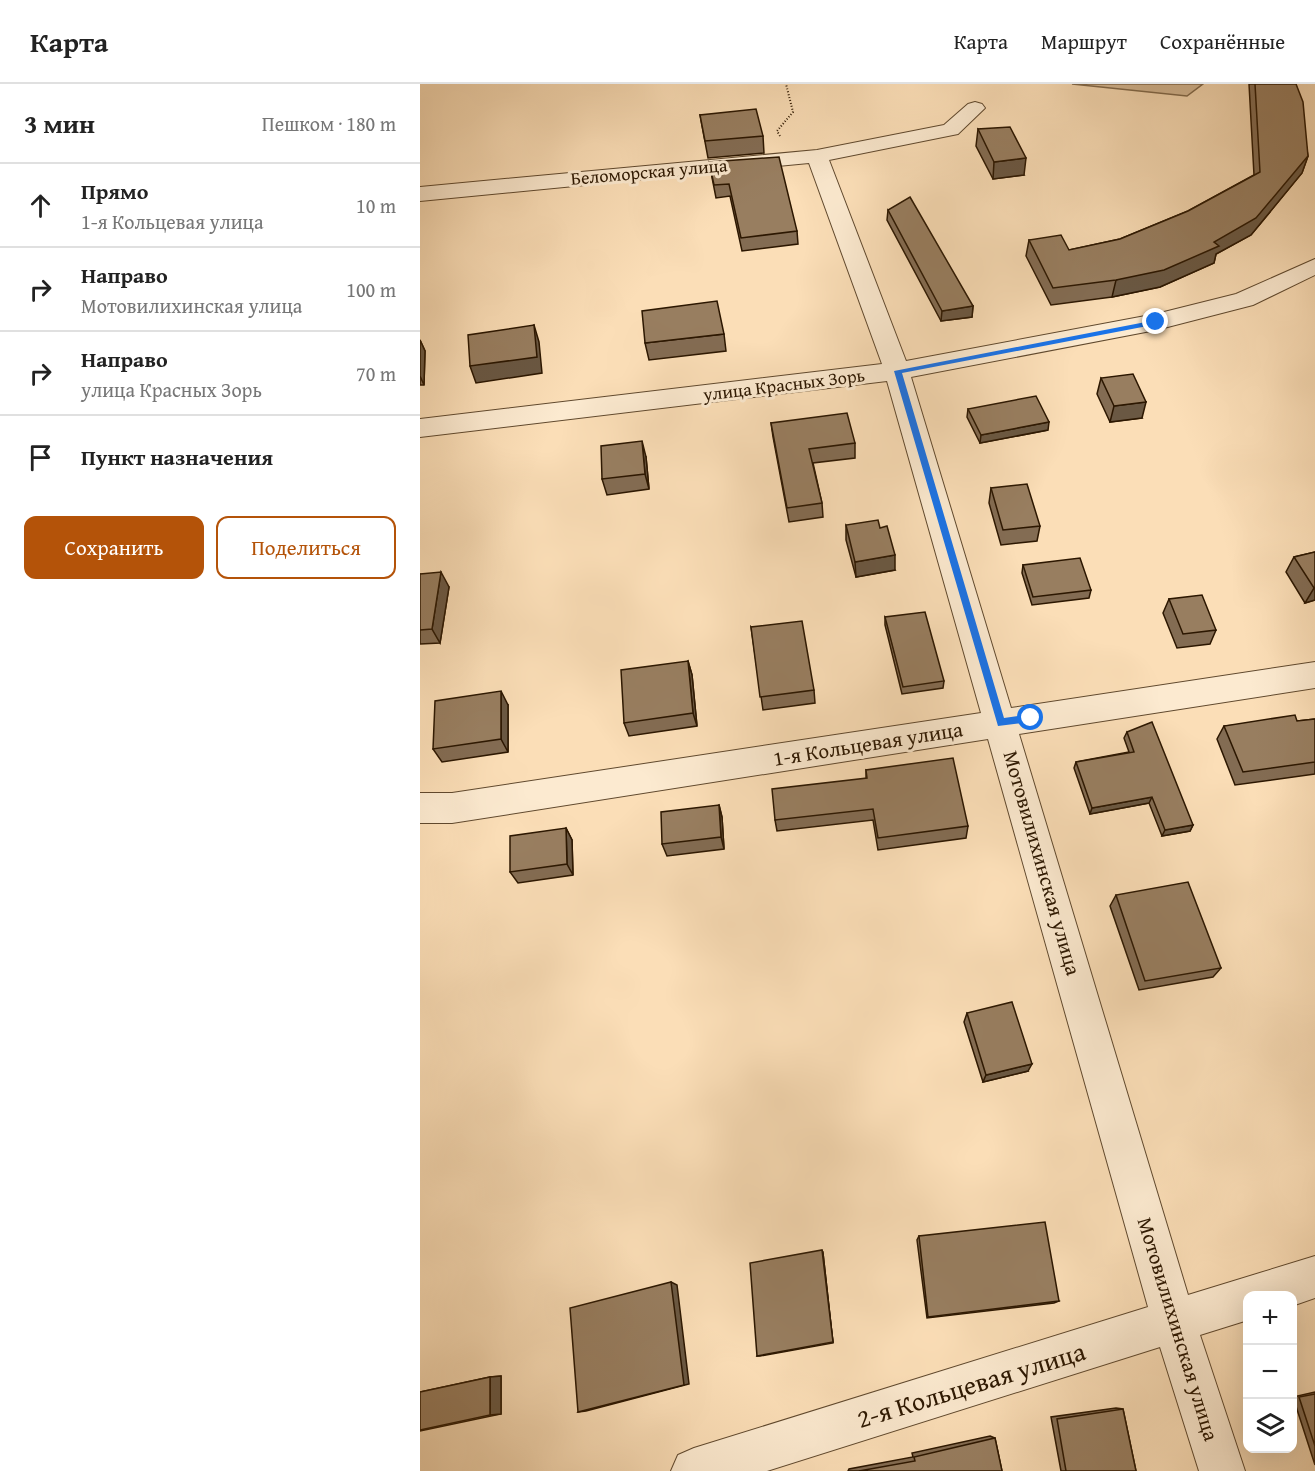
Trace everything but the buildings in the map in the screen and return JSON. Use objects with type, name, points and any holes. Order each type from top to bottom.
[{"type":"street","name":"Беломорская улица","points":[[420,194],[817,156],[951,130],[975,108]]},
{"type":"street","name":"Мотовилихинская улица","points":[[817,156],[897,371],[1174,1322],[1222,1471]]},
{"type":"street","name":"улица Красных Зорь","points":[[420,428],[897,371],[1156,322],[1244,300],[1315,266]]},
{"type":"street","name":"1-я Кольцевая улица","points":[[420,808],[452,808],[1315,675]]},
{"type":"street","points":[[1272,1291],[1315,1277]]},
{"type":"street","name":"2-я Кольцевая улица","points":[[694,1471],[1243,1300]]},
{"type":"path","points":[[781,139],[777,131],[793,112],[786,84]]},
{"type":"shaded area","points":[[1072,84],[1203,84],[1187,96]]},
{"type":"route","points":[[1031,718],[1001,723],[897,371],[1156,322]]}]
